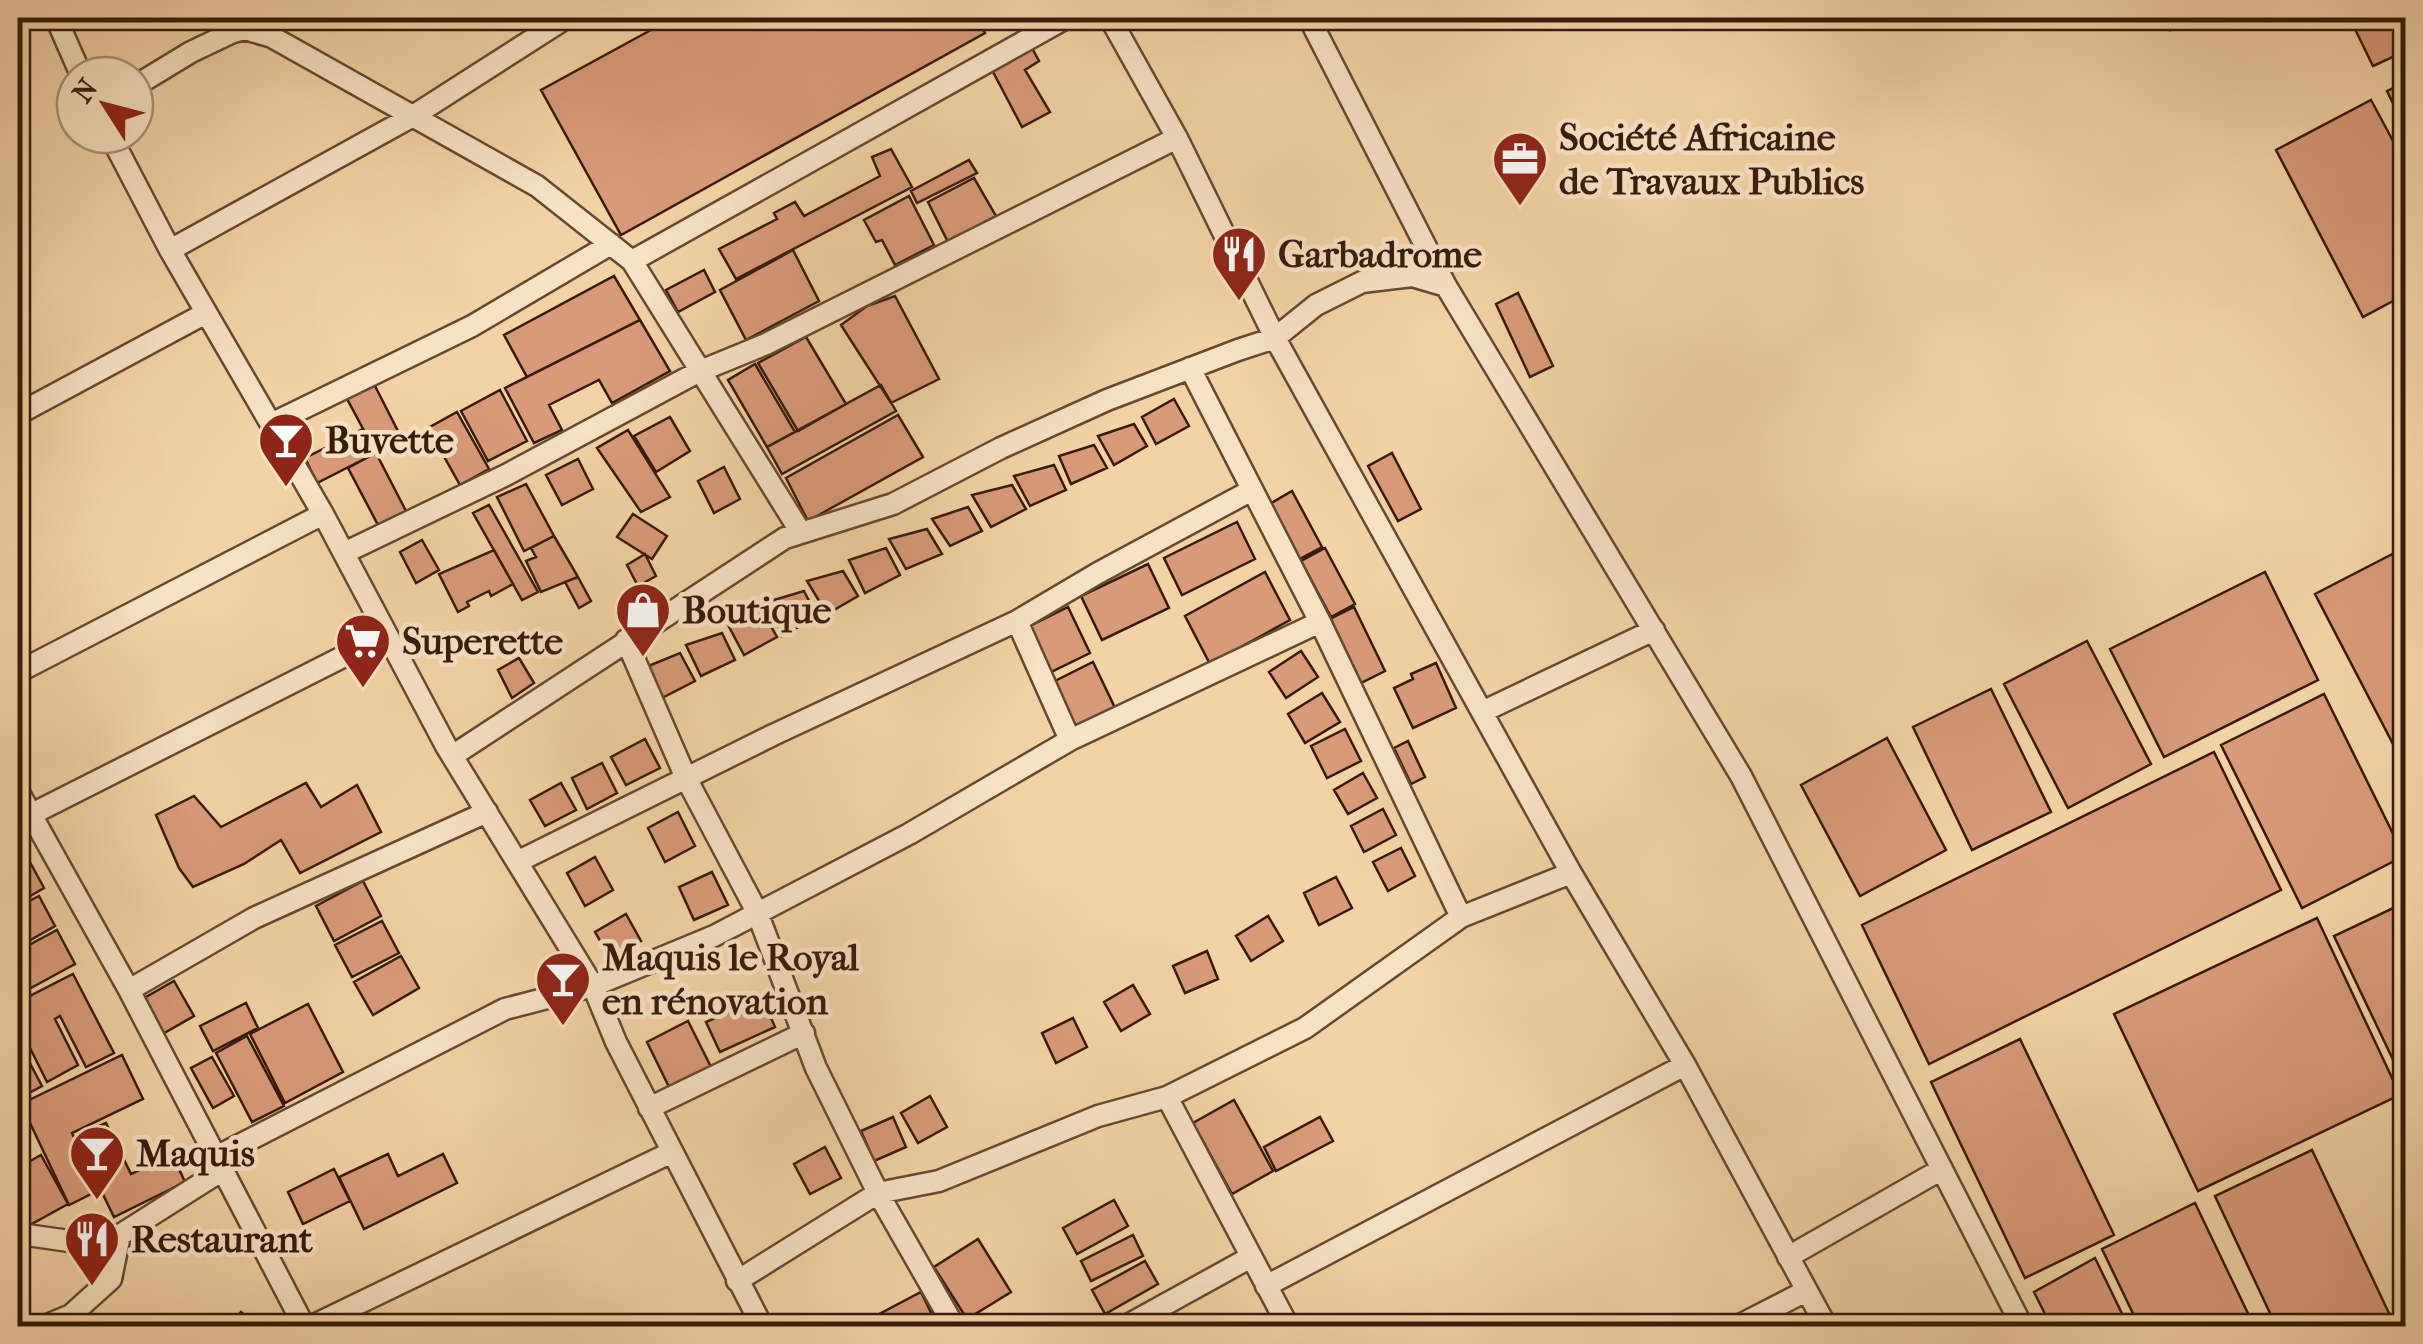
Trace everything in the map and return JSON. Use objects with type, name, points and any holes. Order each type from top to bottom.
[{"type":"street","points":[[56,18],[72,55]]},
{"type":"street","points":[[170,250],[413,116],[566,18]]},
{"type":"street","points":[[632,262],[1066,18]]},
{"type":"street","points":[[1110,18],[1177,138],[1275,338],[1571,873],[1685,1064],[1826,1326]]},
{"type":"street","points":[[1309,18],[1446,286],[1740,776],[2022,1326]]},
{"type":"street","points":[[155,74],[191,52],[246,29],[272,36],[537,186],[632,262],[800,531]]},
{"type":"street","points":[[344,553],[506,474],[698,372],[766,344],[1177,138]]},
{"type":"street","points":[[120,155],[170,250],[324,514],[452,756],[593,986],[650,1108],[762,1326]]},
{"type":"street","points":[[271,424],[472,326],[611,244]]},
{"type":"street","points":[[452,756],[785,538],[892,504],[1107,400],[1275,338],[1316,305],[1362,282],[1412,276],[1446,286]]},
{"type":"street","points":[[18,414],[206,313]]},
{"type":"street","points":[[1190,368],[1320,622],[1461,917]]},
{"type":"street","points":[[517,862],[1017,621],[1098,572],[1252,490]]},
{"type":"street","points":[[18,672],[324,514]]},
{"type":"street","points":[[1017,621],[1070,740]]},
{"type":"street","points":[[18,1228],[27,1235],[90,1244],[120,1236],[219,1164],[506,1009],[593,986],[714,936],[909,834],[1070,740],[1320,622]]},
{"type":"street","points":[[1484,711],[1654,630]]},
{"type":"street","points":[[24,818],[386,635]]},
{"type":"street","points":[[626,640],[686,778],[757,912],[816,1068],[878,1192],[954,1326]]},
{"type":"street","points":[[18,791],[24,818],[129,990],[304,1326]]},
{"type":"street","points":[[129,990],[254,918],[487,812]]},
{"type":"street","points":[[737,1281],[878,1192],[939,1181],[1098,1116],[1167,1097],[1305,1028],[1461,917],[1571,873]]},
{"type":"street","points":[[650,1108],[804,1033]]},
{"type":"street","points":[[1266,1286],[1685,1064]]},
{"type":"street","points":[[1167,1097],[1288,1326]]},
{"type":"street","points":[[312,1326],[672,1152]]},
{"type":"street","points":[[1788,1257],[1942,1168]]},
{"type":"street","points":[[46,1326],[71,1315],[111,1279],[120,1236]]},
{"type":"street","points":[[1126,1326],[1251,1257]]},
{"type":"street","points":[[1738,1326],[1806,1291]]},
{"type":"building","points":[[673,18],[976,18],[985,33],[621,235],[541,90]]},
{"type":"building","points":[[976,18],[1003,18],[982,29]]},
{"type":"building","points":[[2164,18],[2195,18],[2170,30]]},
{"type":"building","points":[[2364,18],[2406,18],[2406,51],[2373,66],[2352,23]]},
{"type":"building","points":[[1032,48],[1039,61],[1025,70],[1050,112],[1022,127],[992,70]]},
{"type":"building","points":[[2406,82],[2406,130],[2387,91]]},
{"type":"building","points":[[2371,100],[2406,165],[2406,294],[2363,317],[2276,150]]},
{"type":"building","points":[[891,149],[912,187],[736,279],[719,249],[777,219],[774,213],[795,202],[804,216],[880,176],[872,157]]},
{"type":"building","points":[[969,160],[977,173],[917,203],[911,191]]},
{"type":"building","points":[[974,178],[996,216],[948,242],[928,202]]},
{"type":"building","points":[[909,196],[934,245],[895,265],[882,240],[876,242],[864,220]]},
{"type":"building","points":[[793,250],[819,301],[746,340],[720,290]]},
{"type":"building","points":[[704,270],[715,292],[678,312],[666,290]]},
{"type":"building","points":[[614,276],[640,320],[527,377],[504,335]]},
{"type":"building","points":[[1518,293],[1553,366],[1530,377],[1496,304]]},
{"type":"building","points":[[895,296],[939,379],[891,403],[841,325],[867,306]]},
{"type":"building","points":[[640,320],[670,371],[612,403],[599,380],[549,405],[562,430],[534,443],[505,388]]},
{"type":"building","points":[[806,337],[846,404],[798,431],[758,363]]},
{"type":"building","points":[[755,364],[795,432],[767,447],[728,380]]},
{"type":"building","points":[[373,382],[402,439],[376,453],[345,395]]},
{"type":"building","points":[[881,385],[896,411],[782,474],[767,447]]},
{"type":"building","points":[[500,390],[527,441],[488,461],[461,411]]},
{"type":"building","points":[[1174,399],[1189,426],[1156,444],[1142,417]]},
{"type":"building","points":[[457,412],[489,469],[460,485],[428,428]]},
{"type":"building","points":[[898,415],[923,457],[808,521],[786,478]]},
{"type":"building","points":[[670,417],[690,451],[656,472],[634,436]]},
{"type":"building","points":[[1134,424],[1147,446],[1114,465],[1098,436]]},
{"type":"building","points":[[363,429],[376,453],[317,483],[305,458]]},
{"type":"building","points":[[628,430],[670,497],[641,512],[597,448]]},
{"type":"building","points":[[1094,445],[1107,468],[1071,484],[1059,456]]},
{"type":"building","points":[[376,453],[406,511],[378,525],[348,468]]},
{"type":"building","points":[[1392,453],[1421,509],[1398,521],[1368,466]]},
{"type":"building","points":[[578,459],[593,489],[562,505],[546,475]]},
{"type":"building","points":[[1054,465],[1066,490],[1030,506],[1014,476]]},
{"type":"building","points":[[724,467],[740,499],[714,513],[698,481]]},
{"type":"building","points":[[526,484],[554,536],[524,551],[497,497]]},
{"type":"building","points":[[1012,485],[1026,509],[991,527],[972,495]]},
{"type":"building","points":[[1292,491],[1322,547],[1296,561],[1266,506]]},
{"type":"building","points":[[489,505],[538,592],[522,600],[473,513]]},
{"type":"building","points":[[968,507],[982,531],[950,546],[932,519]]},
{"type":"building","points":[[633,514],[667,536],[652,559],[617,537]]},
{"type":"building","points":[[1237,522],[1255,559],[1182,595],[1164,558]]},
{"type":"building","points":[[927,529],[942,554],[906,569],[889,539]]},
{"type":"building","points":[[554,536],[578,577],[541,592],[526,561],[536,557],[531,548]]},
{"type":"building","points":[[422,540],[439,570],[416,583],[400,552]]},
{"type":"building","points":[[2406,547],[2406,769],[2315,594]]},
{"type":"building","points":[[886,548],[900,575],[865,593],[849,560]]},
{"type":"building","points":[[1325,548],[1355,604],[1331,617],[1301,561]]},
{"type":"building","points":[[494,550],[513,584],[491,596],[489,591],[467,602],[469,606],[458,612],[439,574]]},
{"type":"building","points":[[645,554],[656,576],[638,586],[627,565]]},
{"type":"building","points":[[1148,564],[1169,608],[1102,640],[1081,596]]},
{"type":"building","points":[[843,571],[858,596],[827,614],[807,581]]},
{"type":"building","points":[[1265,572],[1290,620],[1210,664],[1185,616]]},
{"type":"building","points":[[2265,572],[2318,680],[2164,757],[2110,649]]},
{"type":"building","points":[[578,577],[591,601],[579,608],[565,582]]},
{"type":"building","points":[[804,591],[817,617],[782,636],[767,602]]},
{"type":"building","points":[[1068,607],[1090,653],[1051,672],[1028,627]]},
{"type":"building","points":[[1354,607],[1385,671],[1361,683],[1330,619]]},
{"type":"building","points":[[763,612],[777,637],[744,655],[727,623]]},
{"type":"building","points":[[722,633],[735,660],[701,676],[686,645]]},
{"type":"building","points":[[2087,641],[2151,764],[2068,808],[2004,684]]},
{"type":"building","points":[[1301,651],[1318,677],[1286,698],[1269,672]]},
{"type":"building","points":[[680,653],[695,681],[660,699],[646,667]]},
{"type":"building","points":[[519,658],[534,683],[512,698],[498,670]]},
{"type":"building","points":[[1093,662],[1117,712],[1076,732],[1051,683]]},
{"type":"building","points":[[1436,663],[1456,708],[1413,728],[1394,688],[1413,679],[1411,674]]},
{"type":"building","points":[[1991,689],[2051,812],[1972,850],[1913,727]]},
{"type":"building","points":[[1322,693],[1340,722],[1305,743],[1288,714]]},
{"type":"building","points":[[2324,694],[2404,856],[2302,908],[2221,745]]},
{"type":"building","points":[[1345,729],[1361,761],[1327,778],[1311,746]]},
{"type":"building","points":[[1887,738],[1946,850],[1860,896],[1801,785]]},
{"type":"building","points":[[645,739],[660,768],[626,785],[611,757]]},
{"type":"building","points":[[1408,741],[1425,777],[1411,784],[1394,748]]},
{"type":"building","points":[[2214,752],[2281,890],[1929,1064],[1862,925]]},
{"type":"building","points":[[602,763],[617,793],[587,809],[572,778]]},
{"type":"building","points":[[1363,773],[1377,798],[1348,814],[1334,790]]},
{"type":"building","points":[[306,783],[321,807],[357,785],[381,832],[300,873],[281,840],[244,864],[193,887],[179,868],[156,815],[194,796],[221,827]]},
{"type":"building","points":[[561,783],[576,810],[545,826],[530,800]]},
{"type":"building","points":[[1383,809],[1396,835],[1364,852],[1351,826]]},
{"type":"building","points":[[678,812],[695,846],[665,862],[648,828]]},
{"type":"building","points":[[18,840],[44,888],[18,903]]},
{"type":"building","points":[[1401,848],[1415,876],[1388,891],[1373,862]]},
{"type":"building","points":[[595,857],[613,890],[585,906],[567,873]]},
{"type":"building","points":[[712,872],[728,905],[694,920],[679,887]]},
{"type":"building","points":[[1336,877],[1352,908],[1319,925],[1304,893]]},
{"type":"building","points":[[363,881],[381,916],[334,941],[316,906]]},
{"type":"building","points":[[39,896],[55,926],[18,947],[18,907]]},
{"type":"building","points":[[2406,902],[2406,1087],[2334,936]]},
{"type":"building","points":[[626,914],[641,941],[610,958],[595,932]]},
{"type":"building","points":[[1268,916],[1283,941],[1251,961],[1236,936]]},
{"type":"building","points":[[2317,918],[2400,1095],[2198,1191],[2114,1014]]},
{"type":"building","points":[[382,921],[399,953],[352,977],[335,945]]},
{"type":"building","points":[[57,930],[75,964],[18,995],[18,951]]},
{"type":"building","points":[[1207,951],[1218,979],[1185,993],[1173,966]]},
{"type":"building","points":[[401,956],[419,988],[373,1015],[354,982]]},
{"type":"building","points":[[73,974],[114,1053],[86,1067],[60,1016],[55,1019],[78,1065],[47,1082],[18,1024],[18,1002]]},
{"type":"building","points":[[174,981],[194,1016],[159,1036],[139,1001]]},
{"type":"building","points":[[1133,985],[1150,1014],[1121,1031],[1104,1002]]},
{"type":"building","points":[[762,997],[775,1027],[720,1052],[706,1022]]},
{"type":"building","points":[[246,1003],[258,1028],[213,1051],[200,1026]]},
{"type":"building","points":[[308,1004],[343,1072],[285,1103],[250,1034]]},
{"type":"building","points":[[1073,1018],[1087,1047],[1056,1063],[1042,1033]]},
{"type":"building","points":[[688,1021],[713,1071],[671,1091],[647,1042]]},
{"type":"building","points":[[247,1036],[284,1106],[252,1122],[216,1053]]},
{"type":"building","points":[[2020,1039],[2114,1235],[2025,1278],[1931,1082]]},
{"type":"building","points":[[24,1052],[42,1086],[18,1099],[18,1056]]},
{"type":"building","points":[[122,1055],[143,1099],[72,1133],[99,1190],[69,1205],[21,1104]]},
{"type":"building","points":[[212,1057],[234,1096],[213,1108],[191,1068]]},
{"type":"building","points":[[930,1096],[947,1127],[918,1143],[901,1113]]},
{"type":"building","points":[[1234,1100],[1273,1171],[1232,1194],[1193,1123]]},
{"type":"building","points":[[893,1117],[906,1147],[874,1161],[861,1131]]},
{"type":"building","points":[[1320,1117],[1333,1141],[1276,1171],[1264,1147]]},
{"type":"building","points":[[106,1123],[131,1174],[172,1154],[185,1182],[114,1217],[75,1137]]},
{"type":"building","points":[[825,1147],[841,1178],[810,1194],[794,1164]]},
{"type":"building","points":[[2312,1150],[2395,1326],[2276,1326],[2215,1196]]},
{"type":"building","points":[[388,1154],[398,1176],[443,1154],[457,1183],[364,1229],[339,1177]]},
{"type":"building","points":[[41,1155],[68,1204],[28,1226],[18,1207],[18,1168]]},
{"type":"building","points":[[334,1169],[350,1201],[303,1224],[288,1192]]},
{"type":"building","points":[[1114,1200],[1128,1226],[1077,1254],[1063,1228]]},
{"type":"building","points":[[2195,1203],[2254,1326],[2139,1326],[2102,1249]]},
{"type":"building","points":[[1133,1235],[1143,1256],[1091,1281],[1081,1261]]},
{"type":"building","points":[[978,1239],[1011,1292],[967,1319],[934,1267]]},
{"type":"building","points":[[2095,1258],[2128,1326],[2051,1326],[2034,1292]]},
{"type":"building","points":[[1145,1261],[1158,1284],[1105,1314],[1092,1290]]},
{"type":"building","points":[[921,1292],[937,1325],[869,1326],[866,1321]]},
{"type":"building","points":[[241,1312],[256,1326],[228,1326]]},
{"type":"place","name":"Société Africaine de Travaux Publics","points":[[1520,208]]},
{"type":"place","name":"Garbadrome","points":[[1239,303]]},
{"type":"place","name":"Buvette","points":[[286,489]]},
{"type":"place","name":"Boutique","points":[[643,659]]},
{"type":"place","name":"Superette","points":[[363,690]]},
{"type":"place","name":"Maquis le Royal en rénovation","points":[[563,1028]]},
{"type":"place","name":"Maquis","points":[[97,1202]]},
{"type":"place","name":"Restaurant","points":[[92,1288]]}]
